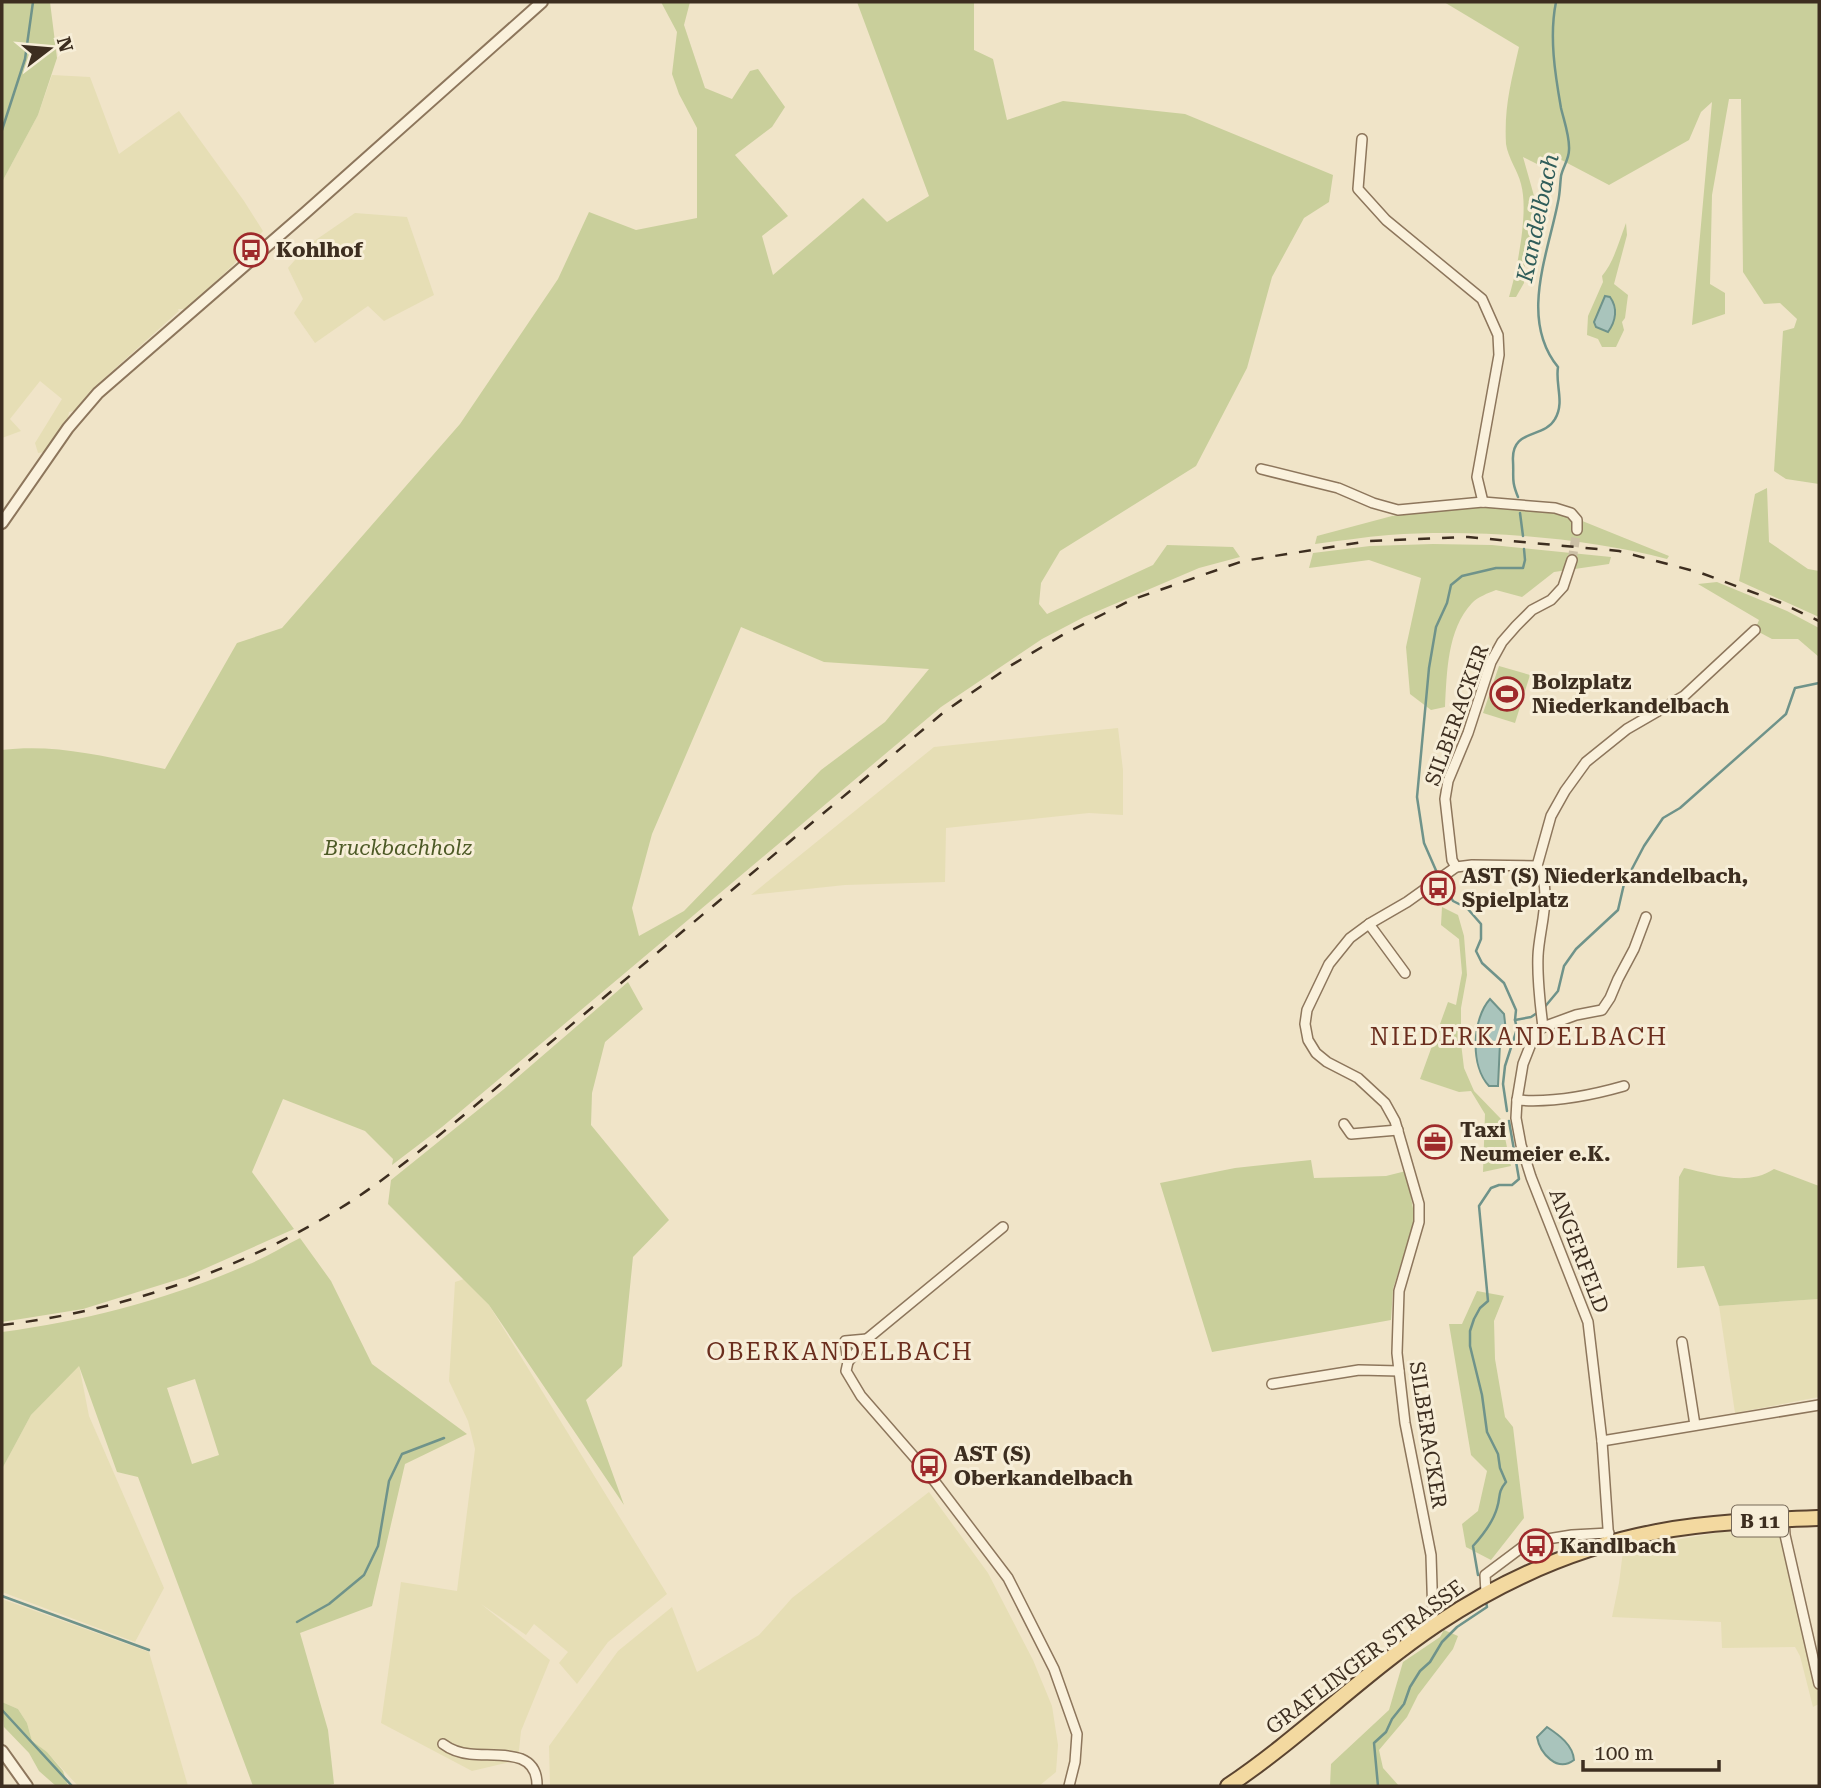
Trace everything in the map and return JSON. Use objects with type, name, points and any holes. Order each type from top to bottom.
[{"type":"main road","name":"GRAFLINGER STRASSE","points":[[1228,1786],[1436,1625],[1486,1593],[1536,1569],[1609,1538],[1700,1526],[1819,1518]]},
{"type":"street","points":[[2,523],[68,428],[98,394],[542,2]]},
{"type":"street","points":[[1362,139],[1358,189],[1386,220],[1482,299],[1498,335],[1499,355],[1477,477],[1483,502]]},
{"type":"street","points":[[1261,469],[1338,488],[1398,510],[1483,502],[1555,508],[1572,513],[1577,520],[1577,530]]},
{"type":"street","name":"SILBERACKER","points":[[1436,1625],[1433,1618],[1431,1555],[1405,1423],[1397,1353],[1399,1291],[1419,1222],[1419,1204],[1398,1130],[1385,1102],[1358,1078],[1327,1062],[1316,1053],[1308,1040],[1305,1024],[1307,1010],[1329,964],[1350,938],[1456,867],[1452,860],[1445,799],[1448,781],[1468,733],[1491,662],[1502,642],[1516,626],[1532,610],[1551,600],[1563,587],[1572,560]]},
{"type":"street","points":[[1646,917],[1634,949],[1602,1010],[1576,1015],[1543,1027],[1538,990],[1538,952],[1545,887],[1543,875],[1537,866],[1551,816],[1586,762],[1627,729],[1684,695],[1755,630]]},
{"type":"street","points":[[1456,867],[1537,866]]},
{"type":"street","points":[[1369,924],[1405,973]]},
{"type":"street","name":"ANGERFELD","points":[[1543,1027],[1534,1036],[1523,1064],[1516,1118],[1531,1177],[1588,1322],[1602,1441],[1609,1538]]},
{"type":"street","points":[[1517,1100],[1542,1102],[1607,1092],[1624,1086]]},
{"type":"street","points":[[1344,1124],[1351,1134],[1398,1130]]},
{"type":"street","points":[[848,1362],[867,1339],[1003,1227]]},
{"type":"street","points":[[867,1339],[845,1341],[848,1362],[846,1371],[861,1396],[929,1474],[1008,1578],[1054,1669],[1077,1734],[1075,1762],[1069,1786]]},
{"type":"street","points":[[1682,1342],[1695,1425]]},
{"type":"street","points":[[1272,1384],[1359,1370],[1399,1371]]},
{"type":"street","points":[[1602,1441],[1819,1405]]},
{"type":"street","points":[[1784,1520],[1785,1535],[1819,1684]]},
{"type":"street","points":[[1486,1593],[1485,1575],[1529,1542],[1572,1535],[1609,1538]]},
{"type":"street","points":[[443,1744],[451,1750],[468,1754],[515,1755],[531,1767],[537,1786]]},
{"type":"street","points":[[2,1751],[27,1786]]},
{"type":"shaded area","points":[[52,75],[90,77],[119,154],[179,111],[263,231],[233,265],[187,309],[178,309],[179,311],[91,390],[74,411],[69,412],[68,418],[45,452],[38,453],[35,443],[62,399],[40,381],[10,419],[21,431],[2,438],[2,182],[38,115]]},
{"type":"shaded area","points":[[355,213],[407,217],[434,295],[384,321],[368,306],[315,343],[294,313],[303,299],[288,268],[307,246]]},
{"type":"shaded area","points":[[1118,728],[1123,770],[1123,815],[1089,813],[946,828],[945,882],[845,885],[751,895],[934,747]]},
{"type":"shaded area","points":[[464,1279],[489,1305],[667,1594],[608,1642],[577,1684],[559,1663],[568,1652],[534,1624],[526,1635],[481,1604],[550,1660],[521,1731],[518,1760],[472,1771],[381,1723],[401,1582],[457,1591],[475,1449],[468,1421],[449,1381],[455,1282]]},
{"type":"shaded area","points":[[1819,1299],[1819,1397],[1735,1413],[1719,1306]]},
{"type":"shaded area","points":[[79,1365],[89,1416],[164,1588],[135,1642],[2,1592],[2,1469],[31,1415]]},
{"type":"shaded area","points":[[929,1492],[988,1573],[1033,1660],[1052,1706],[1058,1745],[1056,1772],[1039,1786],[550,1786],[549,1746],[618,1651],[672,1607],[697,1672],[759,1635],[792,1598]]},
{"type":"shaded area","points":[[1776,1527],[1779,1529],[1803,1621],[1819,1704],[1813,1707],[1800,1656],[1795,1647],[1722,1648],[1721,1622],[1612,1617],[1623,1551],[1628,1548],[1722,1532]]},
{"type":"shaded area","points":[[2,1599],[149,1652],[188,1786],[78,1786],[47,1752],[32,1741],[27,1723],[18,1709],[2,1702]]},
{"type":"green space","points":[[2,2],[50,2],[57,58],[38,115],[2,182]]},
{"type":"green space","name":"Bruckbachholz","points":[[661,2],[690,2],[684,25],[705,88],[732,99],[750,71],[758,69],[785,107],[772,127],[735,155],[788,216],[762,236],[773,275],[863,198],[887,222],[929,196],[857,2],[974,2],[974,50],[993,59],[1007,120],[1063,101],[1185,114],[1333,175],[1329,202],[1304,218],[1272,277],[1247,368],[1196,466],[1060,551],[1041,583],[1039,604],[1047,614],[1153,565],[1167,545],[1233,547],[1240,557],[1199,568],[1084,617],[1042,639],[941,707],[442,1127],[392,1165],[393,1159],[365,1131],[283,1099],[252,1172],[294,1229],[186,1277],[83,1309],[2,1322],[2,750],[64,750],[165,769],[237,643],[282,628],[460,424],[558,279],[589,212],[636,230],[697,218],[697,128],[672,74],[677,32]],"holes":[[[741,627],[824,662],[929,669],[885,722],[821,770],[684,911],[639,936],[632,908],[652,834]]]},
{"type":"green space","points":[[1444,2],[1819,2],[1819,484],[1786,479],[1774,471],[1783,331],[1794,328],[1797,319],[1780,303],[1764,304],[1743,272],[1741,99],[1729,99],[1712,195],[1710,284],[1725,293],[1725,314],[1692,325],[1712,102],[1701,112],[1689,140],[1609,185],[1552,155],[1539,165],[1523,157],[1538,210],[1525,259],[1524,283],[1516,297],[1509,297],[1524,210],[1521,184],[1506,144],[1507,106],[1519,47]]},
{"type":"green space","points":[[1626,223],[1627,235],[1614,284],[1628,295],[1622,322],[1624,330],[1616,347],[1602,347],[1598,339],[1587,335],[1588,316],[1603,282],[1602,276],[1613,258]]},
{"type":"green space","points":[[1767,488],[1769,542],[1808,569],[1819,571],[1819,617],[1739,581],[1755,494]]},
{"type":"green space","points":[[1504,506],[1565,514],[1669,556],[1667,559],[1600,545],[1493,534],[1423,533],[1315,544],[1317,536],[1392,516]]},
{"type":"green space","points":[[1492,545],[1611,557],[1609,564],[1554,572],[1522,597],[1496,590],[1474,601],[1464,614],[1453,639],[1445,707],[1431,710],[1410,694],[1406,647],[1421,578],[1369,560],[1309,568],[1313,553],[1370,546]]},
{"type":"green space","points":[[1717,582],[1787,611],[1819,628],[1819,657],[1798,639],[1772,639],[1755,630],[1759,620],[1698,584]]},
{"type":"green space","name":"Bolzplatz Niederkandelbach","points":[[1499,666],[1530,675],[1515,723],[1483,713]]},
{"type":"green space","name":"NIEDERKANDELBACH","points":[[1442,907],[1458,915],[1464,936],[1467,975],[1461,1008],[1461,1043],[1464,1068],[1474,1091],[1501,1119],[1511,1166],[1483,1172],[1485,1114],[1471,1091],[1459,1092],[1420,1079],[1448,1002],[1456,1005],[1462,973],[1459,939],[1441,925]]},
{"type":"green space","points":[[628,982],[643,1009],[605,1042],[592,1093],[591,1125],[669,1220],[633,1257],[622,1366],[586,1400],[624,1505],[489,1305],[388,1204],[391,1180],[504,1089]]},
{"type":"green space","points":[[1311,1160],[1314,1178],[1386,1176],[1406,1171],[1415,1219],[1393,1289],[1391,1320],[1212,1352],[1160,1183],[1235,1168]]},
{"type":"green space","points":[[1684,1168],[1729,1178],[1752,1177],[1774,1169],[1819,1186],[1819,1299],[1719,1306],[1704,1266],[1677,1268],[1679,1177]]},
{"type":"green space","points":[[300,1238],[331,1281],[372,1364],[467,1434],[405,1464],[372,1606],[300,1633],[328,1730],[334,1784],[253,1786],[138,1477],[117,1472],[79,1366],[31,1415],[2,1469],[2,1332],[65,1322],[157,1298],[254,1262]],"holes":[[[195,1379],[219,1455],[192,1464],[167,1388]]]},
{"type":"green space","points":[[1477,1291],[1504,1296],[1494,1321],[1495,1359],[1505,1417],[1513,1427],[1524,1518],[1491,1560],[1466,1547],[1462,1524],[1478,1511],[1487,1471],[1471,1455],[1449,1324],[1462,1324]]},
{"type":"green space","points":[[1444,1630],[1458,1636],[1453,1649],[1418,1695],[1407,1717],[1379,1750],[1383,1768],[1399,1786],[1330,1786],[1331,1764],[1389,1710],[1403,1662],[1440,1637]]},
{"type":"green space","points":[[2,1702],[18,1709],[27,1723],[32,1741],[47,1752],[63,1771],[68,1786],[56,1786],[39,1771],[29,1753],[4,1727]]},
{"type":"water","points":[[1605,296],[1613,301],[1615,310],[1608,332],[1596,327],[1594,322]]},
{"type":"water","points":[[1490,999],[1504,1014],[1506,1031],[1500,1043],[1498,1086],[1489,1086],[1476,1055],[1480,1018]]},
{"type":"water","points":[[1547,1727],[1568,1745],[1574,1760],[1561,1764],[1546,1755],[1537,1737]]},
{"type":"waterway","points":[[2,130],[25,59],[33,2]]},
{"type":"waterway","name":"Kandelbach","points":[[1518,497],[1513,479],[1517,443],[1550,425],[1558,413],[1560,400],[1558,367],[1546,348],[1538,307],[1543,264],[1569,150],[1554,55],[1556,2]]},
{"type":"waterway","points":[[1520,513],[1523,536]]},
{"type":"waterway","name":"Kandelbach","points":[[1438,875],[1424,843],[1417,797],[1429,668],[1436,627],[1447,603],[1451,585],[1462,576],[1496,568],[1523,568],[1524,549]]},
{"type":"waterway","points":[[1543,1009],[1558,991],[1564,966],[1576,949],[1618,910],[1624,884],[1644,846],[1663,818],[1680,808],[1786,714],[1795,688],[1819,683]]},
{"type":"waterway","name":"Kandelbach","points":[[1444,885],[1453,901],[1467,908],[1481,924],[1481,939],[1476,951],[1482,963],[1504,983],[1516,1010],[1517,1029],[1505,1066],[1503,1084],[1507,1111]]},
{"type":"waterway","points":[[1515,1020],[1537,1013]]},
{"type":"waterway","name":"Kandelbach","points":[[1478,1575],[1473,1546],[1493,1518],[1500,1492],[1506,1482],[1498,1454],[1487,1432],[1482,1395],[1470,1346],[1470,1331],[1480,1308],[1488,1301],[1479,1206],[1491,1188],[1512,1185],[1519,1179],[1509,1121]]},
{"type":"waterway","points":[[297,1622],[329,1604],[364,1575],[378,1546],[389,1481],[402,1454],[444,1438]]},
{"type":"waterway","points":[[2,1596],[149,1650]]},
{"type":"waterway","name":"Kandelbach","points":[[1378,1786],[1374,1743],[1386,1732],[1404,1704],[1410,1687],[1442,1642],[1457,1627],[1487,1607],[1486,1602]]},
{"type":"waterway","points":[[2,1710],[72,1786]]},
{"type":"tunnel","points":[[1572,560],[1577,530]]},
{"type":"railway","points":[[2,1325],[93,1309],[183,1283],[269,1247],[350,1202],[464,1115],[944,712],[1010,666],[1064,634],[1131,600],[1243,561],[1369,541],[1468,537],[1619,551],[1701,573],[1779,602],[1819,621]]},
{"type":"place","name":"Kohlhof","points":[[251,250]]},
{"type":"place","name":"Bolzplatz Niederkandelbach","points":[[1507,694]]},
{"type":"place","name":"AST (S) Niederkandelbach, Spielplatz","points":[[1438,888]]},
{"type":"place","name":"Taxi Neumeier e.K.","points":[[1435,1142]]},
{"type":"place","name":"AST (S) Oberkandelbach","points":[[929,1466]]},
{"type":"place","name":"Kandlbach","points":[[1536,1546]]},
{"type":"district","name":"NIEDERKANDELBACH","points":[[1519,1037]]},
{"type":"district","name":"OBERKANDELBACH","points":[[840,1352]]}]
